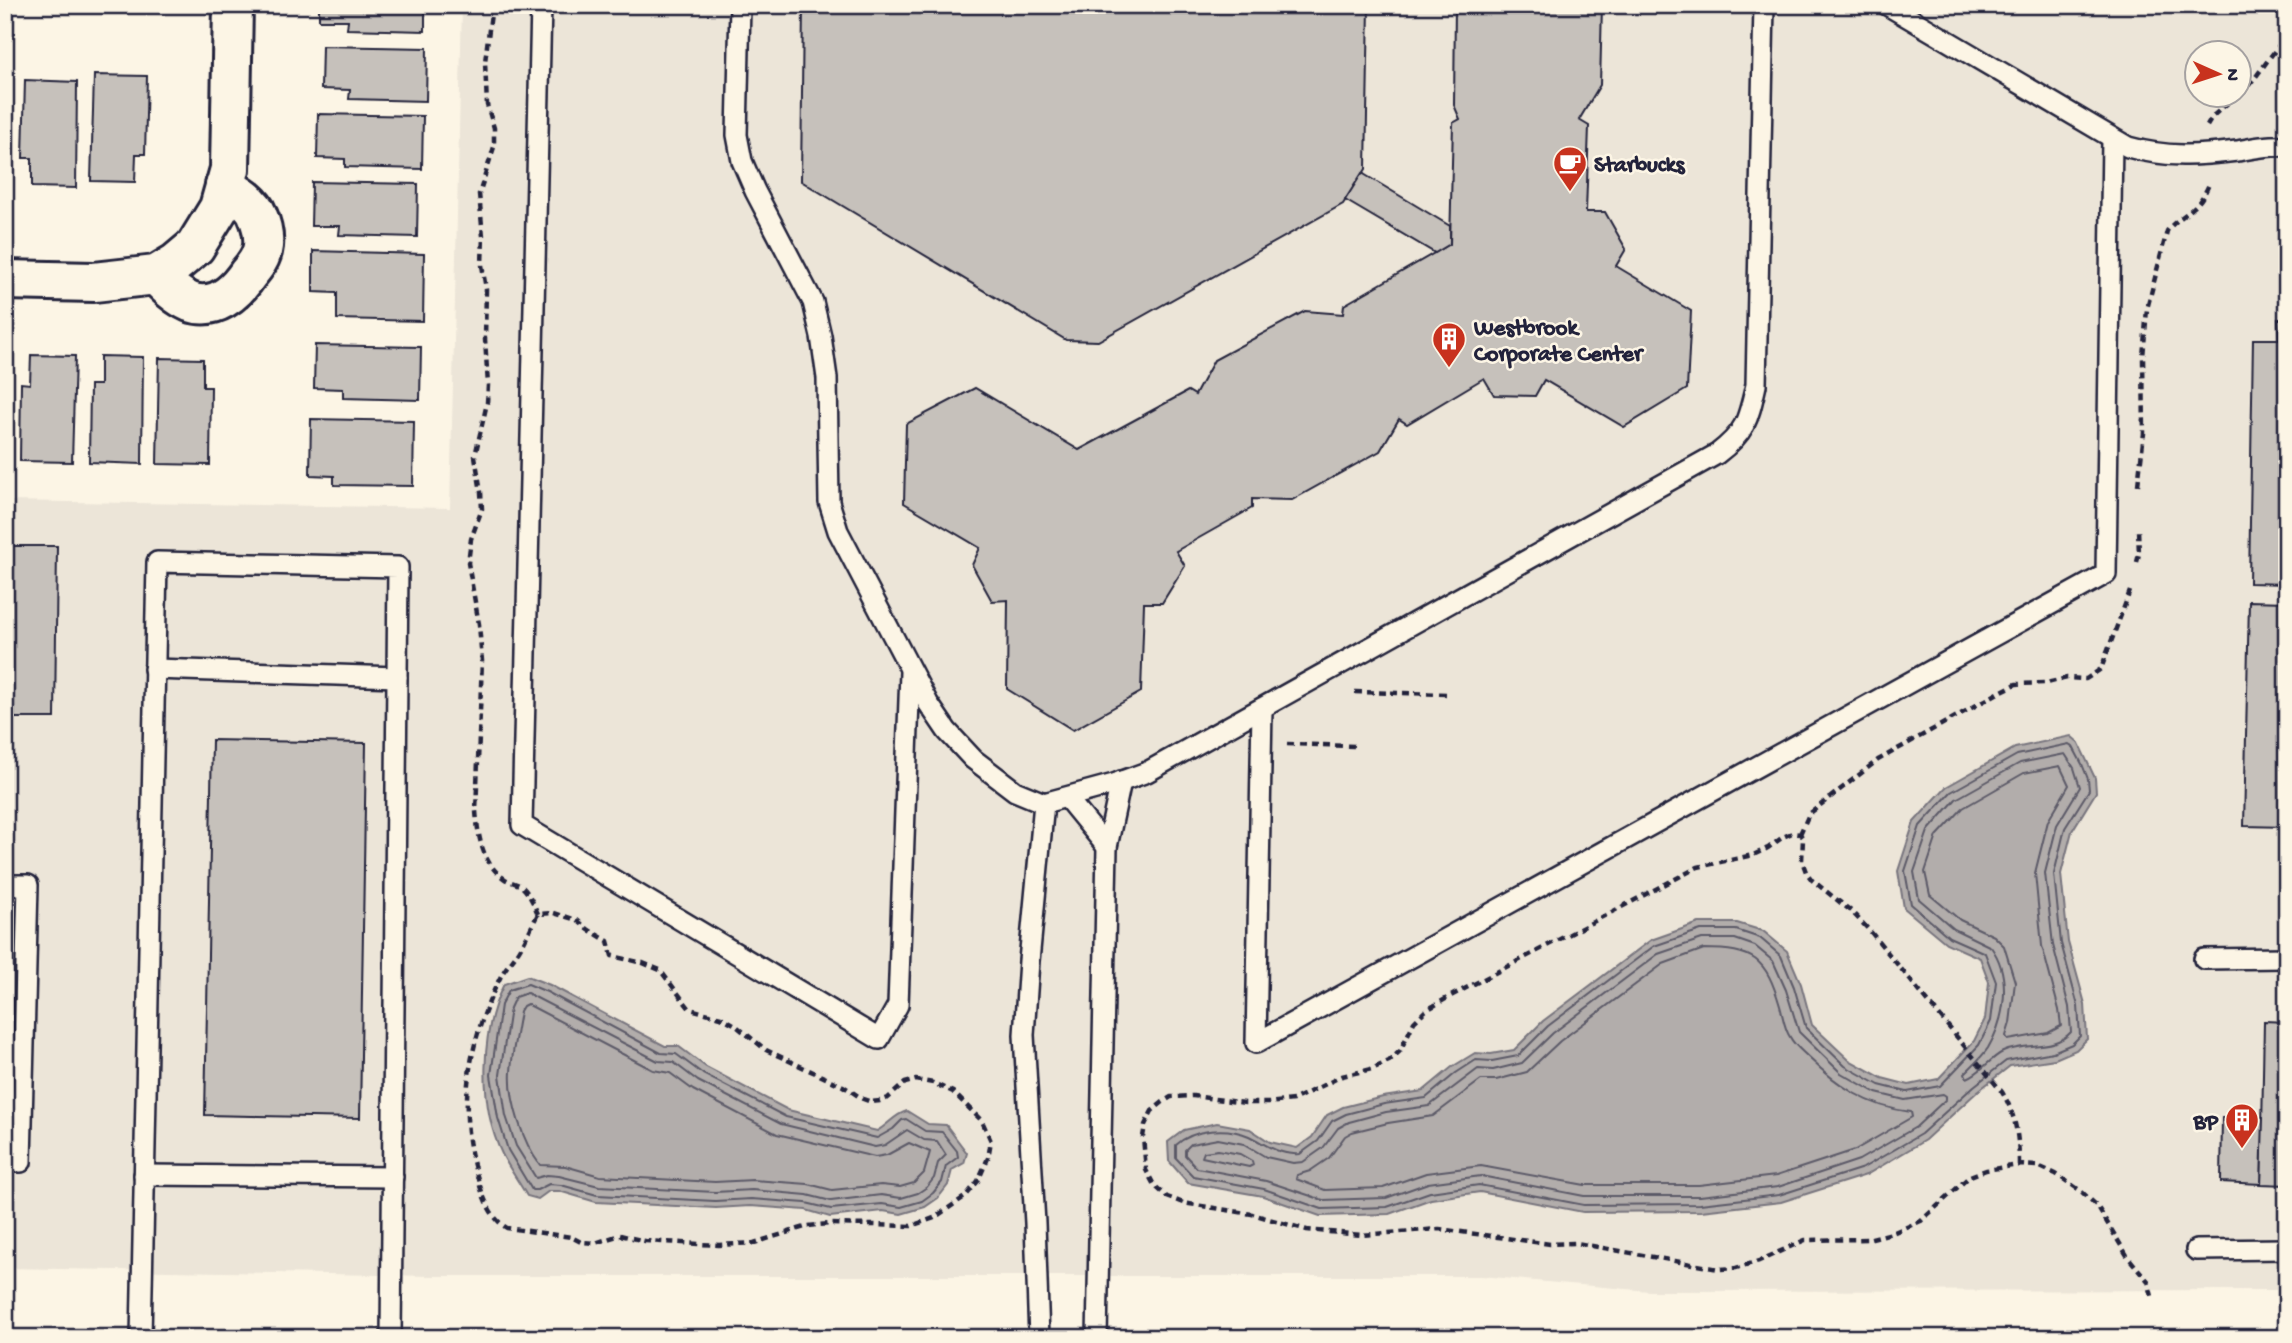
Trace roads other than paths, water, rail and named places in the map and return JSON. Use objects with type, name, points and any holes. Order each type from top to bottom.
[{"type":"street","points":[[5,280],[94,282],[156,275],[195,247],[219,208],[230,169],[233,5]]},
{"type":"street","points":[[156,275],[177,295],[191,302],[205,304],[222,300],[236,291],[258,261],[263,247],[262,230],[257,212],[225,186]]},
{"type":"lane","points":[[541,5],[522,825],[879,1039],[898,1005],[910,668]]},
{"type":"lane","points":[[740,5],[737,135],[742,161],[755,191],[813,302],[827,378],[829,502],[838,530],[928,703],[947,731],[972,759],[1015,791],[1044,803],[1068,798],[1147,772],[1717,454],[1735,441],[1748,419],[1756,385],[1764,5]]},
{"type":"lane","points":[[1887,5],[2128,147],[2156,155],[2191,156],[2278,146],[2287,135]]},
{"type":"lane","points":[[1262,708],[1256,1044],[2106,573],[2112,138]]},
{"type":"lane","points":[[141,1338],[157,562],[398,567],[391,1338]]},
{"type":"lane","points":[[154,669],[397,677]]},
{"type":"lane","points":[[1097,1338],[1107,847],[1121,781]]},
{"type":"lane","points":[[1068,798],[1107,847]]},
{"type":"lane","points":[[1039,1338],[1024,1035],[1044,803]]},
{"type":"lane","points":[[5,886],[28,886],[21,1162],[5,1162]]},
{"type":"lane","points":[[2204,959],[2287,958]]},
{"type":"lane","points":[[144,1175],[393,1177]]},
{"type":"lane","points":[[2196,1250],[2287,1249]]},
{"type":"water","points":[[2071,736],[2078,742],[2095,778],[2096,792],[2072,831],[2061,874],[2068,942],[2085,1004],[2087,1039],[2076,1050],[2055,1059],[2010,1066],[1978,1091],[1925,1140],[1866,1175],[1781,1202],[1701,1211],[1583,1212],[1480,1192],[1431,1199],[1389,1214],[1320,1216],[1263,1196],[1188,1183],[1169,1161],[1168,1142],[1184,1130],[1217,1123],[1250,1129],[1270,1142],[1297,1148],[1312,1137],[1327,1115],[1343,1107],[1423,1091],[1452,1067],[1475,1053],[1491,1054],[1514,1050],[1543,1021],[1651,940],[1699,923],[1737,923],[1763,931],[1787,951],[1801,984],[1812,1025],[1849,1060],[1882,1078],[1909,1085],[1938,1079],[1974,1041],[1985,1019],[1989,982],[1980,958],[1946,943],[1904,908],[1898,871],[1914,822],[1946,787],[2015,748]]},
{"type":"water","points":[[527,976],[550,985],[665,1046],[678,1046],[706,1067],[788,1110],[877,1131],[907,1111],[928,1124],[946,1125],[967,1153],[964,1163],[952,1170],[948,1185],[938,1198],[925,1207],[901,1214],[883,1211],[830,1217],[806,1210],[750,1206],[716,1208],[596,1202],[559,1191],[549,1191],[538,1199],[527,1196],[494,1135],[486,1092],[485,1069],[490,1024],[504,984]]},
{"type":"place","name":"Starbucks","points":[[1570,193]]},
{"type":"place","name":"Westbrook Corporate Center","points":[[1449,369]]},
{"type":"place","name":"BP","points":[[2242,1150]]}]
